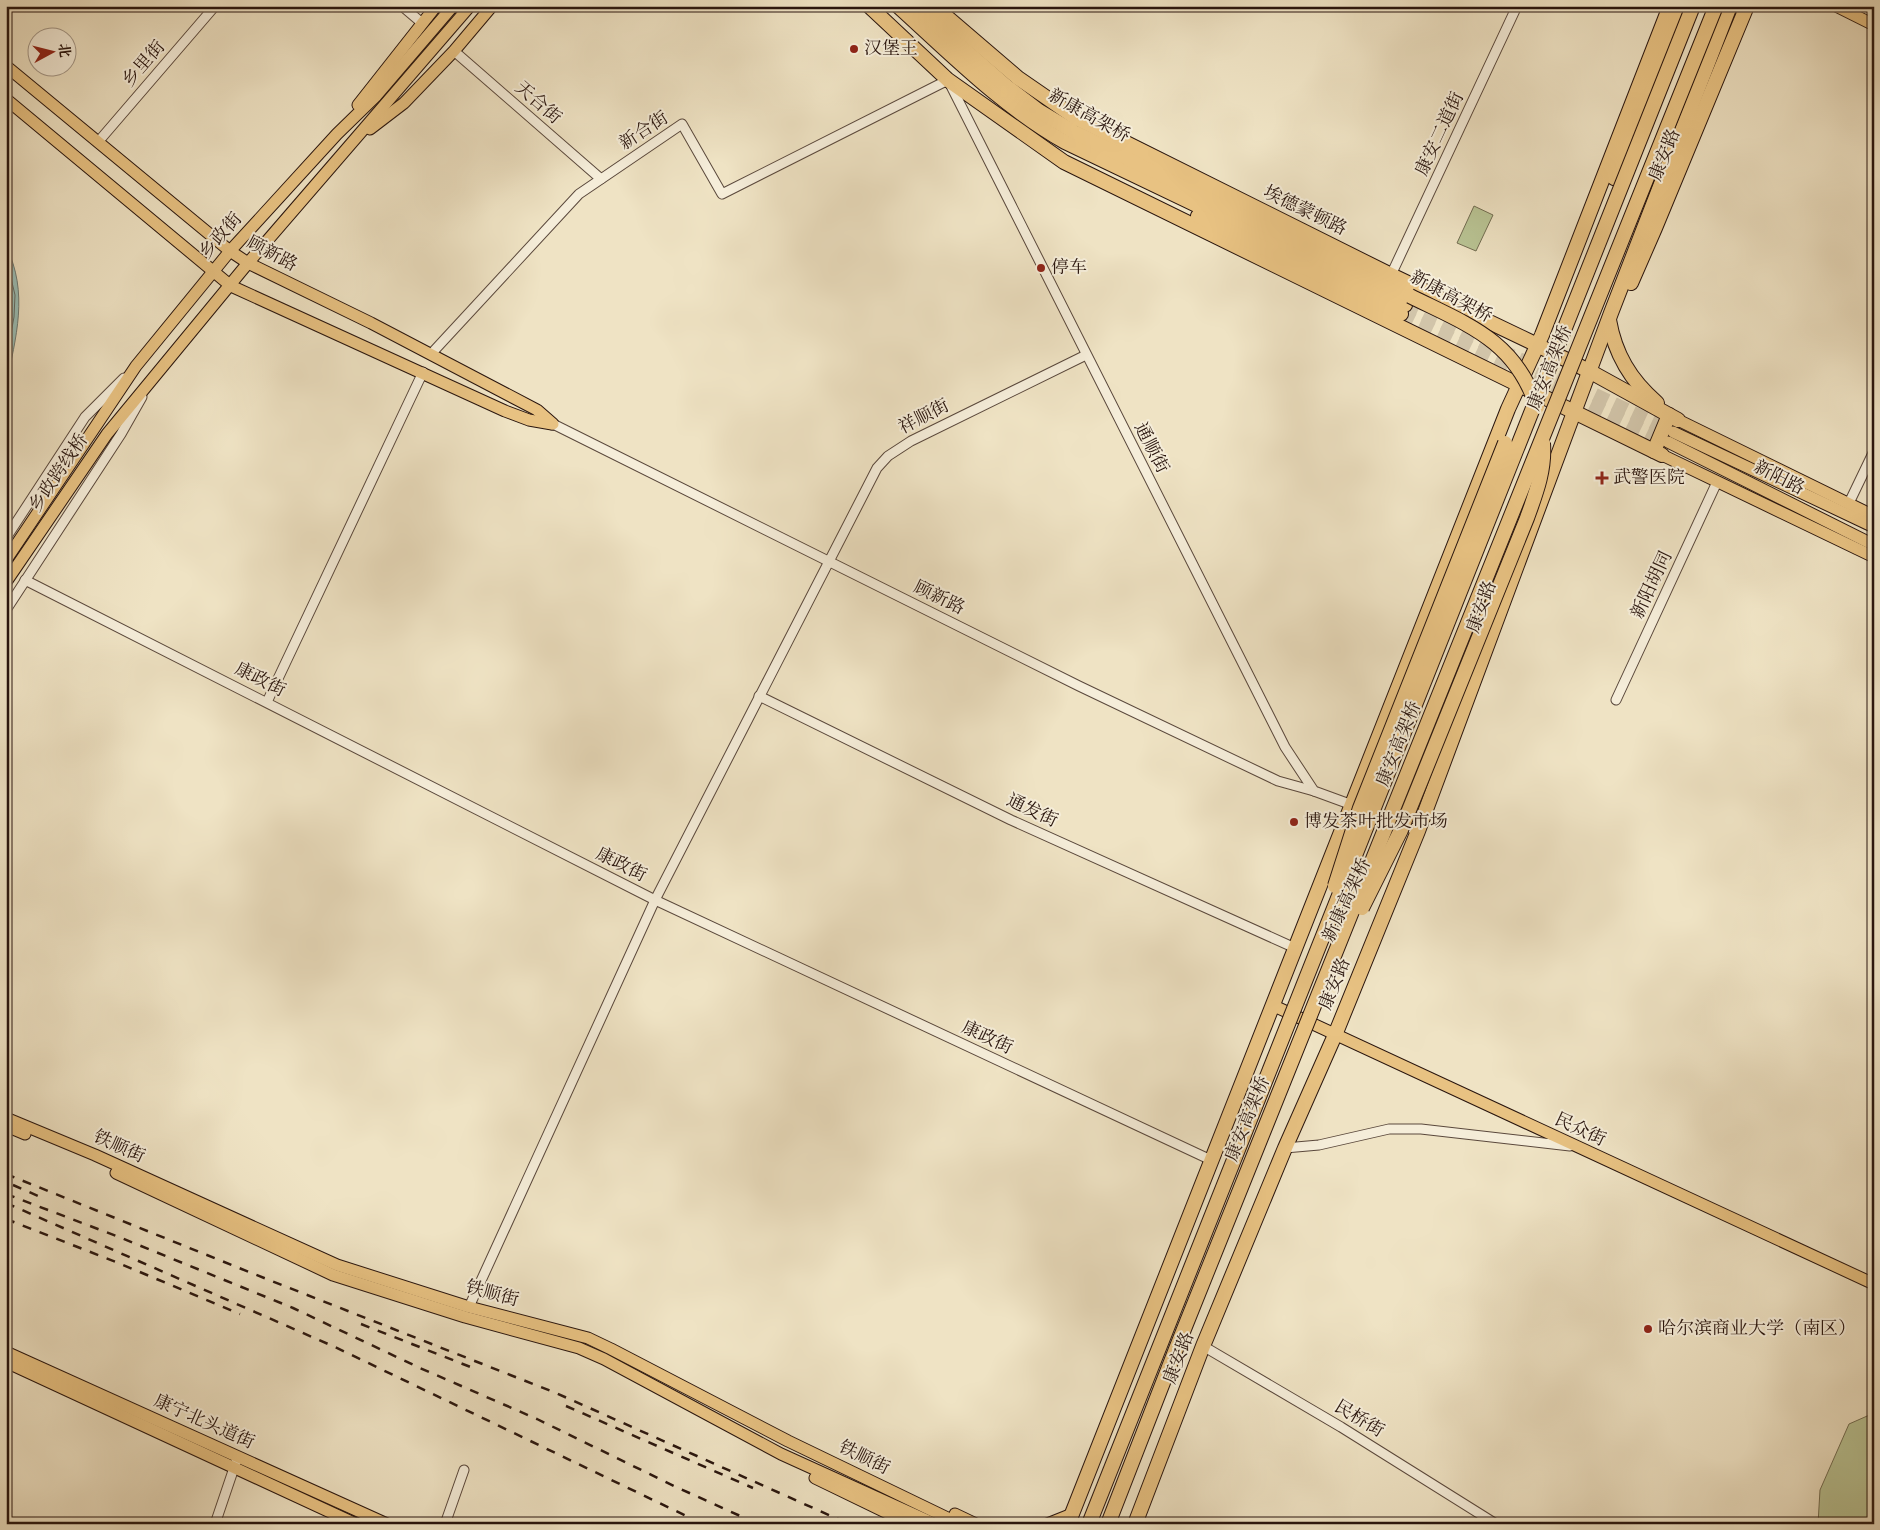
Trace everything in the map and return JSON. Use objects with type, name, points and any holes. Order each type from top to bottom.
[{"type":"highway","points":[[869,6],[948,80],[1028,136],[1047,152],[1064,162],[1658,453],[1672,426],[1628,372],[1615,346],[1610,316]]},
{"type":"highway","points":[[898,6],[1005,102],[1045,131],[1403,310],[1028,136]]},
{"type":"highway","name":"新康高架桥","points":[[914,6],[1006,86],[1039,111],[1074,132],[1475,328],[1512,360],[1521,372],[1534,397],[1541,426],[1544,450],[1543,469],[1539,486],[1401,830],[1361,909],[1327,993],[1288,1070]]},
{"type":"highway","name":"埃德蒙顿路","points":[[934,6],[1018,78],[1076,118],[1589,371],[1672,426]]},
{"type":"highway","points":[[1070,1519],[1351,804],[1518,388],[1542,335],[1670,6]]},
{"type":"highway","points":[[1542,335],[1554,321],[1566,299],[1682,6]]},
{"type":"highway","name":"康安高架桥","points":[[1089,1524],[1693,6]]},
{"type":"highway","name":"康安高架桥","points":[[1108,1524],[1176,1349],[1716,6]]},
{"type":"highway","name":"康安路","points":[[1134,1524],[1203,1346],[1285,1148],[1335,1035],[1418,831],[1589,371],[1730,6]]},
{"type":"highway","name":"康安路","points":[[1610,316],[1632,281],[1746,6]]},
{"type":"highway","points":[[1273,1064],[1296,985],[1331,896],[1360,808],[1505,443],[1517,405],[1518,388]]},
{"type":"main road","name":"乡政街","points":[[337,134],[436,6]]},
{"type":"main road","name":"乡政街","points":[[6,560],[136,366],[230,250],[337,134],[376,96],[453,6]]},
{"type":"main road","points":[[153,377],[231,286],[248,263],[470,6]]},
{"type":"main road","points":[[347,148],[404,104],[454,51],[492,6]]},
{"type":"main road","points":[[1836,6],[1874,25]]},
{"type":"main road","name":"顾新路","points":[[6,66],[248,263],[431,354],[536,410],[553,424]]},
{"type":"main road","name":"顾新路","points":[[6,99],[231,286],[505,411],[529,420],[553,424]]},
{"type":"main road","name":"乡政跨线桥","points":[[6,582],[107,434],[153,377]]},
{"type":"main road","points":[[1672,426],[1874,516]]},
{"type":"main road","name":"新阳路","points":[[1672,426],[1874,527]]},
{"type":"main road","name":"新阳路","points":[[1672,426],[1874,545]]},
{"type":"main road","points":[[1658,453],[1874,557]]},
{"type":"main road","name":"民众街","points":[[1272,1005],[1874,1284]]},
{"type":"main road","name":"铁顺街","points":[[6,1118],[95,1154],[337,1265],[469,1307],[588,1338],[788,1441],[960,1524]]},
{"type":"main road","name":"铁顺街","points":[[6,1126],[94,1162],[333,1275],[465,1317],[588,1352],[781,1454],[935,1524]]},
{"type":"main road","name":"康宁北头道街","points":[[6,1352],[236,1462],[356,1524]]},
{"type":"main road","name":"康宁北头道街","points":[[6,1362],[236,1462],[387,1524]]},
{"type":"main road","points":[[788,1441],[810,1446],[976,1524]]},
{"type":"main road","points":[[781,1454],[801,1471],[910,1524]]},
{"type":"main road","points":[[1048,1524],[1070,1519]]},
{"type":"street","name":"乡里街","points":[[98,142],[215,6]]},
{"type":"street","points":[[402,6],[422,23]]},
{"type":"street","name":"康安二道街","points":[[1391,275],[1517,6]]},
{"type":"street","name":"天合街","points":[[454,51],[601,179]]},
{"type":"street","name":"新合街","points":[[431,354],[580,194],[682,124],[722,194],[948,80]]},
{"type":"street","name":"通顺街","points":[[948,80],[1285,747],[1314,791]]},
{"type":"street","name":"祥顺街","points":[[469,1307],[655,900],[873,474],[888,456],[912,441],[1086,354]]},
{"type":"street","name":"乡政街","points":[[6,538],[85,417],[136,366]]},
{"type":"street","points":[[267,702],[423,372]]},
{"type":"street","points":[[6,610],[121,434],[153,377]]},
{"type":"street","name":"顾新路","points":[[553,424],[1070,682],[1278,781],[1314,791]]},
{"type":"street","points":[[1848,503],[1874,451]]},
{"type":"street","name":"新阳胡同","points":[[1616,700],[1717,482]]},
{"type":"street","name":"康政街","points":[[25,580],[655,900],[1211,1160]]},
{"type":"street","name":"通发街","points":[[759,696],[1011,820],[1295,948]]},
{"type":"street","points":[[1314,791],[1418,831]]},
{"type":"street","points":[[1285,1148],[1319,1145],[1389,1128],[1421,1129],[1573,1146]]},
{"type":"street","name":"民桥街","points":[[1203,1346],[1341,1427],[1496,1524]]},
{"type":"street","points":[[215,1524],[236,1462]]},
{"type":"street","points":[[445,1524],[464,1470]]},
{"type":"green space","points":[[1474,206],[1493,215],[1476,251],[1457,243]]},
{"type":"green space","points":[[1874,1413],[1874,1524],[1818,1524],[1820,1490],[1849,1424]]},
{"type":"water","points":[[6,246],[13,263],[19,298],[16,332],[6,385]]},
{"type":"tunnel","points":[[1405,305],[1673,432]]},
{"type":"tunnel","points":[[1401,314],[1668,442]]},
{"type":"railway","points":[[6,1174],[556,1393],[849,1524]]},
{"type":"railway","points":[[13,1185],[45,1199]]},
{"type":"railway","points":[[6,1194],[119,1237],[293,1308],[420,1368],[537,1419],[674,1486],[758,1524]]},
{"type":"railway","points":[[6,1203],[335,1347],[703,1524]]},
{"type":"railway","points":[[6,1219],[116,1262],[240,1314]]},
{"type":"railway","points":[[361,1324],[473,1368]]},
{"type":"railway","points":[[566,1406],[753,1488]]},
{"type":"place","name":"汉堡王","points":[[854,49]]},
{"type":"place","name":"停车","points":[[1041,268]]},
{"type":"place","name":"武警医院","points":[[1602,478]]},
{"type":"place","name":"博发茶叶批发市场","points":[[1294,822]]},
{"type":"place","name":"哈尔滨商业大学（南区）","points":[[1648,1329]]}]
